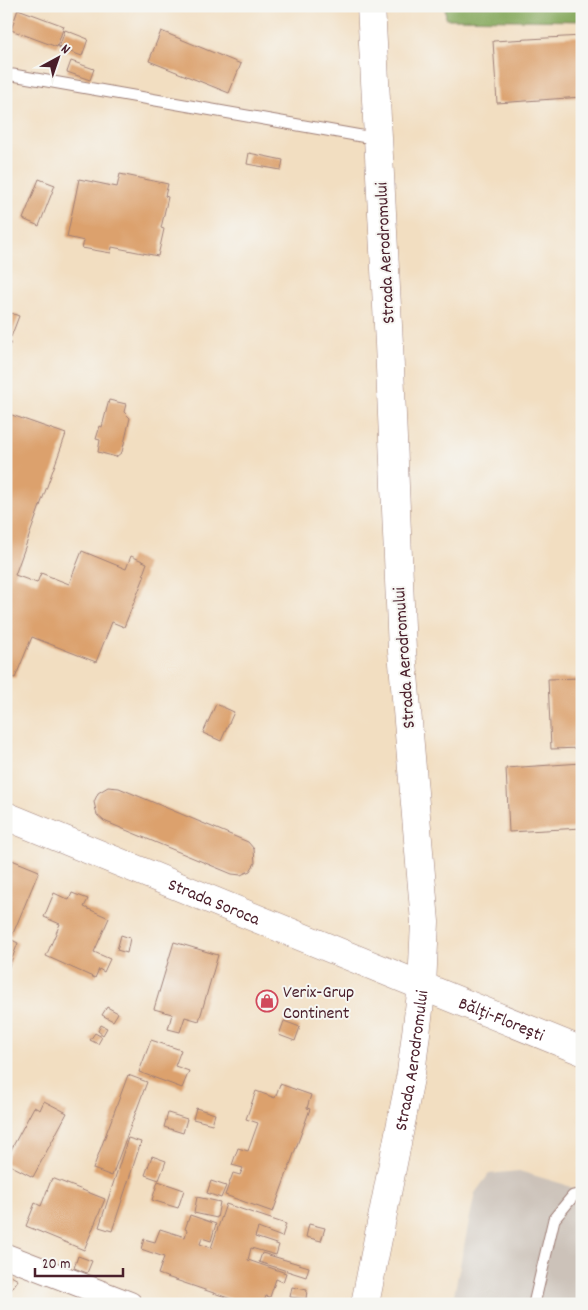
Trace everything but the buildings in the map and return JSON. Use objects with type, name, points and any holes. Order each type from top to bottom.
[{"type":"main road","name":"Strada Aerodromului","points":[[365,1304],[411,1073],[422,986],[424,922],[402,651],[371,6]]},
{"type":"main road","name":"Strada Soroca","points":[[6,816],[422,986]]},
{"type":"main road","name":"Bălți-Florești","points":[[422,986],[582,1051]]},
{"type":"street","points":[[6,1256],[130,1304]]},
{"type":"lane","points":[[6,76],[22,76],[378,139]]},
{"type":"lane","points":[[534,1304],[554,1219],[573,1196],[582,1194]]},
{"type":"shaded area","points":[[519,1171],[563,1184],[582,1192],[582,1304],[452,1304],[475,1193],[489,1174]]},
{"type":"green space","points":[[445,6],[582,6],[582,21],[446,19]]},
{"type":"place","name":"Verix-Grup Continent","points":[[267,1001]]}]
